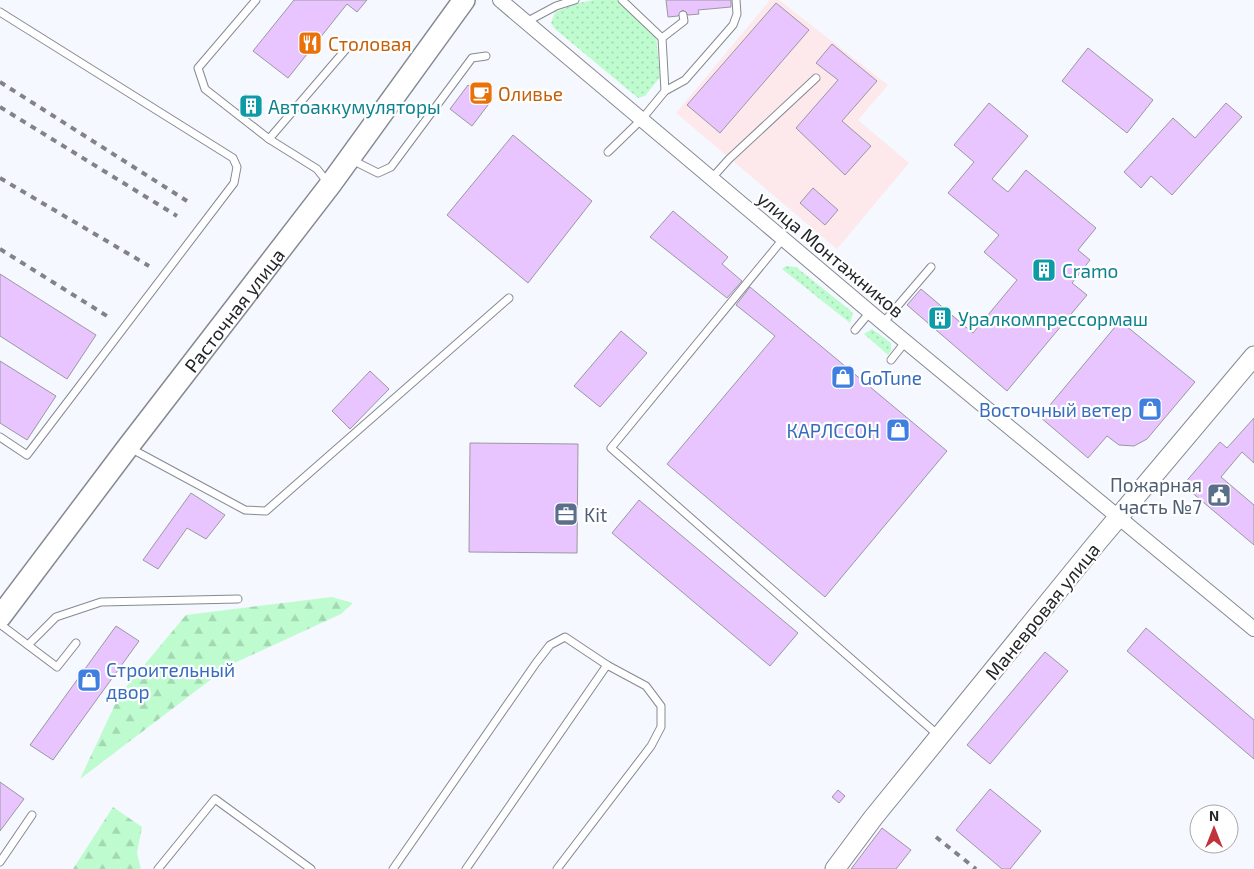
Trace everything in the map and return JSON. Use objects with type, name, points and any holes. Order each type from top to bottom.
[{"type":"main road","name":"Расточная улица","points":[[0,617],[128,447],[350,159],[464,0]]},
{"type":"main road","name":"Маневровая улица","points":[[835,869],[940,736],[1119,516],[1253,360]]},
{"type":"street","name":"улица Монтажников","points":[[500,0],[528,21],[642,120],[883,323],[1254,629]]},
{"type":"lane","points":[[256,0],[198,68],[205,89],[269,139],[317,169],[330,185]]},
{"type":"lane","points":[[528,21],[556,6],[575,0]]},
{"type":"lane","points":[[622,0],[662,38],[665,91]]},
{"type":"lane","points":[[608,152],[642,120],[665,91],[685,80],[733,25],[737,14],[736,0]]},
{"type":"lane","points":[[0,12],[233,158],[237,167],[234,182],[27,455],[0,437]]},
{"type":"lane","points":[[662,38],[684,21],[683,15]]},
{"type":"lane","points":[[269,139],[347,48]]},
{"type":"lane","points":[[350,159],[378,173],[391,167],[472,58],[486,56]]},
{"type":"lane","points":[[712,178],[729,159],[816,78]]},
{"type":"lane","points":[[784,238],[611,448],[940,736]]},
{"type":"lane","points":[[883,323],[931,267]]},
{"type":"lane","points":[[128,447],[195,485],[246,510],[266,511],[508,298]]},
{"type":"lane","points":[[855,330],[870,312]]},
{"type":"lane","points":[[891,360],[906,341]]},
{"type":"lane","points":[[28,645],[56,617],[101,602],[238,599]]},
{"type":"lane","points":[[0,624],[57,667],[76,643]]},
{"type":"lane","points":[[393,869],[464,764],[550,645],[565,637],[646,686],[661,706],[661,727],[651,746],[557,869]]},
{"type":"lane","points":[[466,869],[607,664]]},
{"type":"lane","points":[[158,869],[215,799],[311,869]]},
{"type":"lane","points":[[0,862],[32,815]]},
{"type":"shaded area","points":[[770,0],[779,0],[888,85],[858,120],[909,163],[837,249],[676,113]]},
{"type":"green space","points":[[594,0],[617,0],[656,35],[660,77],[645,96],[638,98],[555,29],[551,23],[555,12],[578,3]]},
{"type":"green space","points":[[786,266],[796,267],[851,311],[853,314],[850,323],[782,269]]},
{"type":"green space","points":[[872,329],[891,343],[891,351],[888,355],[864,334]]},
{"type":"green space","points":[[332,597],[353,603],[341,614],[230,665],[80,779],[120,694],[186,615]]},
{"type":"green space","points":[[113,807],[142,827],[137,853],[141,869],[73,869]]},
{"type":"building","points":[[294,0],[367,0],[357,12],[347,4],[288,78],[253,51]]},
{"type":"building","points":[[666,0],[731,0],[731,7],[698,10],[699,14],[688,15],[683,10],[678,16],[668,17]]},
{"type":"building","points":[[776,3],[809,30],[720,133],[687,105]]},
{"type":"building","points":[[832,44],[877,81],[842,121],[871,146],[845,175],[796,128],[838,80],[816,63]]},
{"type":"building","points":[[1088,48],[1153,100],[1127,133],[1062,81]]},
{"type":"building","points":[[468,85],[491,101],[472,126],[450,109]]},
{"type":"building","name":"Автоаккумуляторы","points":[[246,94],[263,109],[256,118],[239,103]]},
{"type":"building","name":"Cramo","points":[[989,103],[1028,136],[992,179],[1008,192],[1026,170],[1096,228],[1078,250],[1090,260],[1072,283],[1087,295],[1007,391],[907,305],[921,289],[973,333],[1017,280],[984,252],[999,235],[948,193],[974,162],[954,145]]},
{"type":"building","points":[[1226,103],[1242,117],[1172,195],[1151,176],[1141,188],[1124,172],[1173,118],[1195,138]]},
{"type":"building","points":[[513,135],[592,201],[528,283],[447,215]]},
{"type":"building","points":[[813,188],[838,210],[825,225],[800,203]]},
{"type":"building","points":[[673,211],[728,257],[722,264],[742,281],[727,298],[650,237]]},
{"type":"building","points":[[0,274],[96,335],[67,379],[0,336]]},
{"type":"building","points":[[750,287],[947,451],[825,597],[667,464],[775,336],[736,305]]},
{"type":"building","points":[[1120,321],[1195,382],[1147,439],[1134,446],[1119,445],[1107,436],[1088,458],[1040,417]]},
{"type":"building","points":[[621,331],[647,353],[600,407],[574,386]]},
{"type":"building","points":[[0,361],[56,396],[27,440],[0,423]]},
{"type":"building","points":[[370,371],[389,389],[350,429],[332,411]]},
{"type":"building","name":"Пожарная часть №7","points":[[1254,418],[1254,463],[1242,452],[1221,477],[1254,505],[1254,545],[1183,485],[1220,442],[1227,448]]},
{"type":"building","points":[[470,443],[578,444],[577,553],[469,552]]},
{"type":"building","points":[[191,493],[225,515],[206,539],[187,528],[158,569],[143,560]]},
{"type":"building","points":[[639,500],[798,633],[770,666],[612,533]]},
{"type":"building","points":[[116,626],[139,641],[53,760],[30,745]]},
{"type":"building","points":[[1146,628],[1254,720],[1254,759],[1127,651]]},
{"type":"building","points":[[1045,652],[1068,671],[990,764],[967,745]]},
{"type":"building","points":[[0,782],[24,799],[0,831]]},
{"type":"building","points":[[990,789],[1041,831],[1010,869],[1002,869],[956,830]]},
{"type":"building","points":[[838,790],[845,796],[839,803],[832,797]]},
{"type":"building","points":[[882,828],[911,850],[896,869],[851,869]]},
{"type":"railway","points":[[0,82],[187,201]]},
{"type":"railway","points":[[0,107],[177,216]]},
{"type":"railway","points":[[0,178],[149,266]]},
{"type":"railway","points":[[0,249],[107,316]]},
{"type":"railway","points":[[936,837],[976,869]]},
{"type":"place","name":"Столовая","points":[[310,43]]},
{"type":"place","name":"Оливье","points":[[481,93]]},
{"type":"place","name":"Автоаккумуляторы","points":[[251,106]]},
{"type":"place","name":"Cramo","points":[[1044,270]]},
{"type":"place","name":"Уралкомпрессормаш","points":[[940,318]]},
{"type":"place","name":"GoTune","points":[[843,377]]},
{"type":"place","name":"Восточный ветер","points":[[1150,409]]},
{"type":"place","name":"КАРЛССОН","points":[[898,430]]},
{"type":"place","name":"Пожарная часть №7","points":[[1219,495]]},
{"type":"place","name":"Kit","points":[[566,514]]},
{"type":"place","name":"Строительный двор","points":[[89,680]]}]
